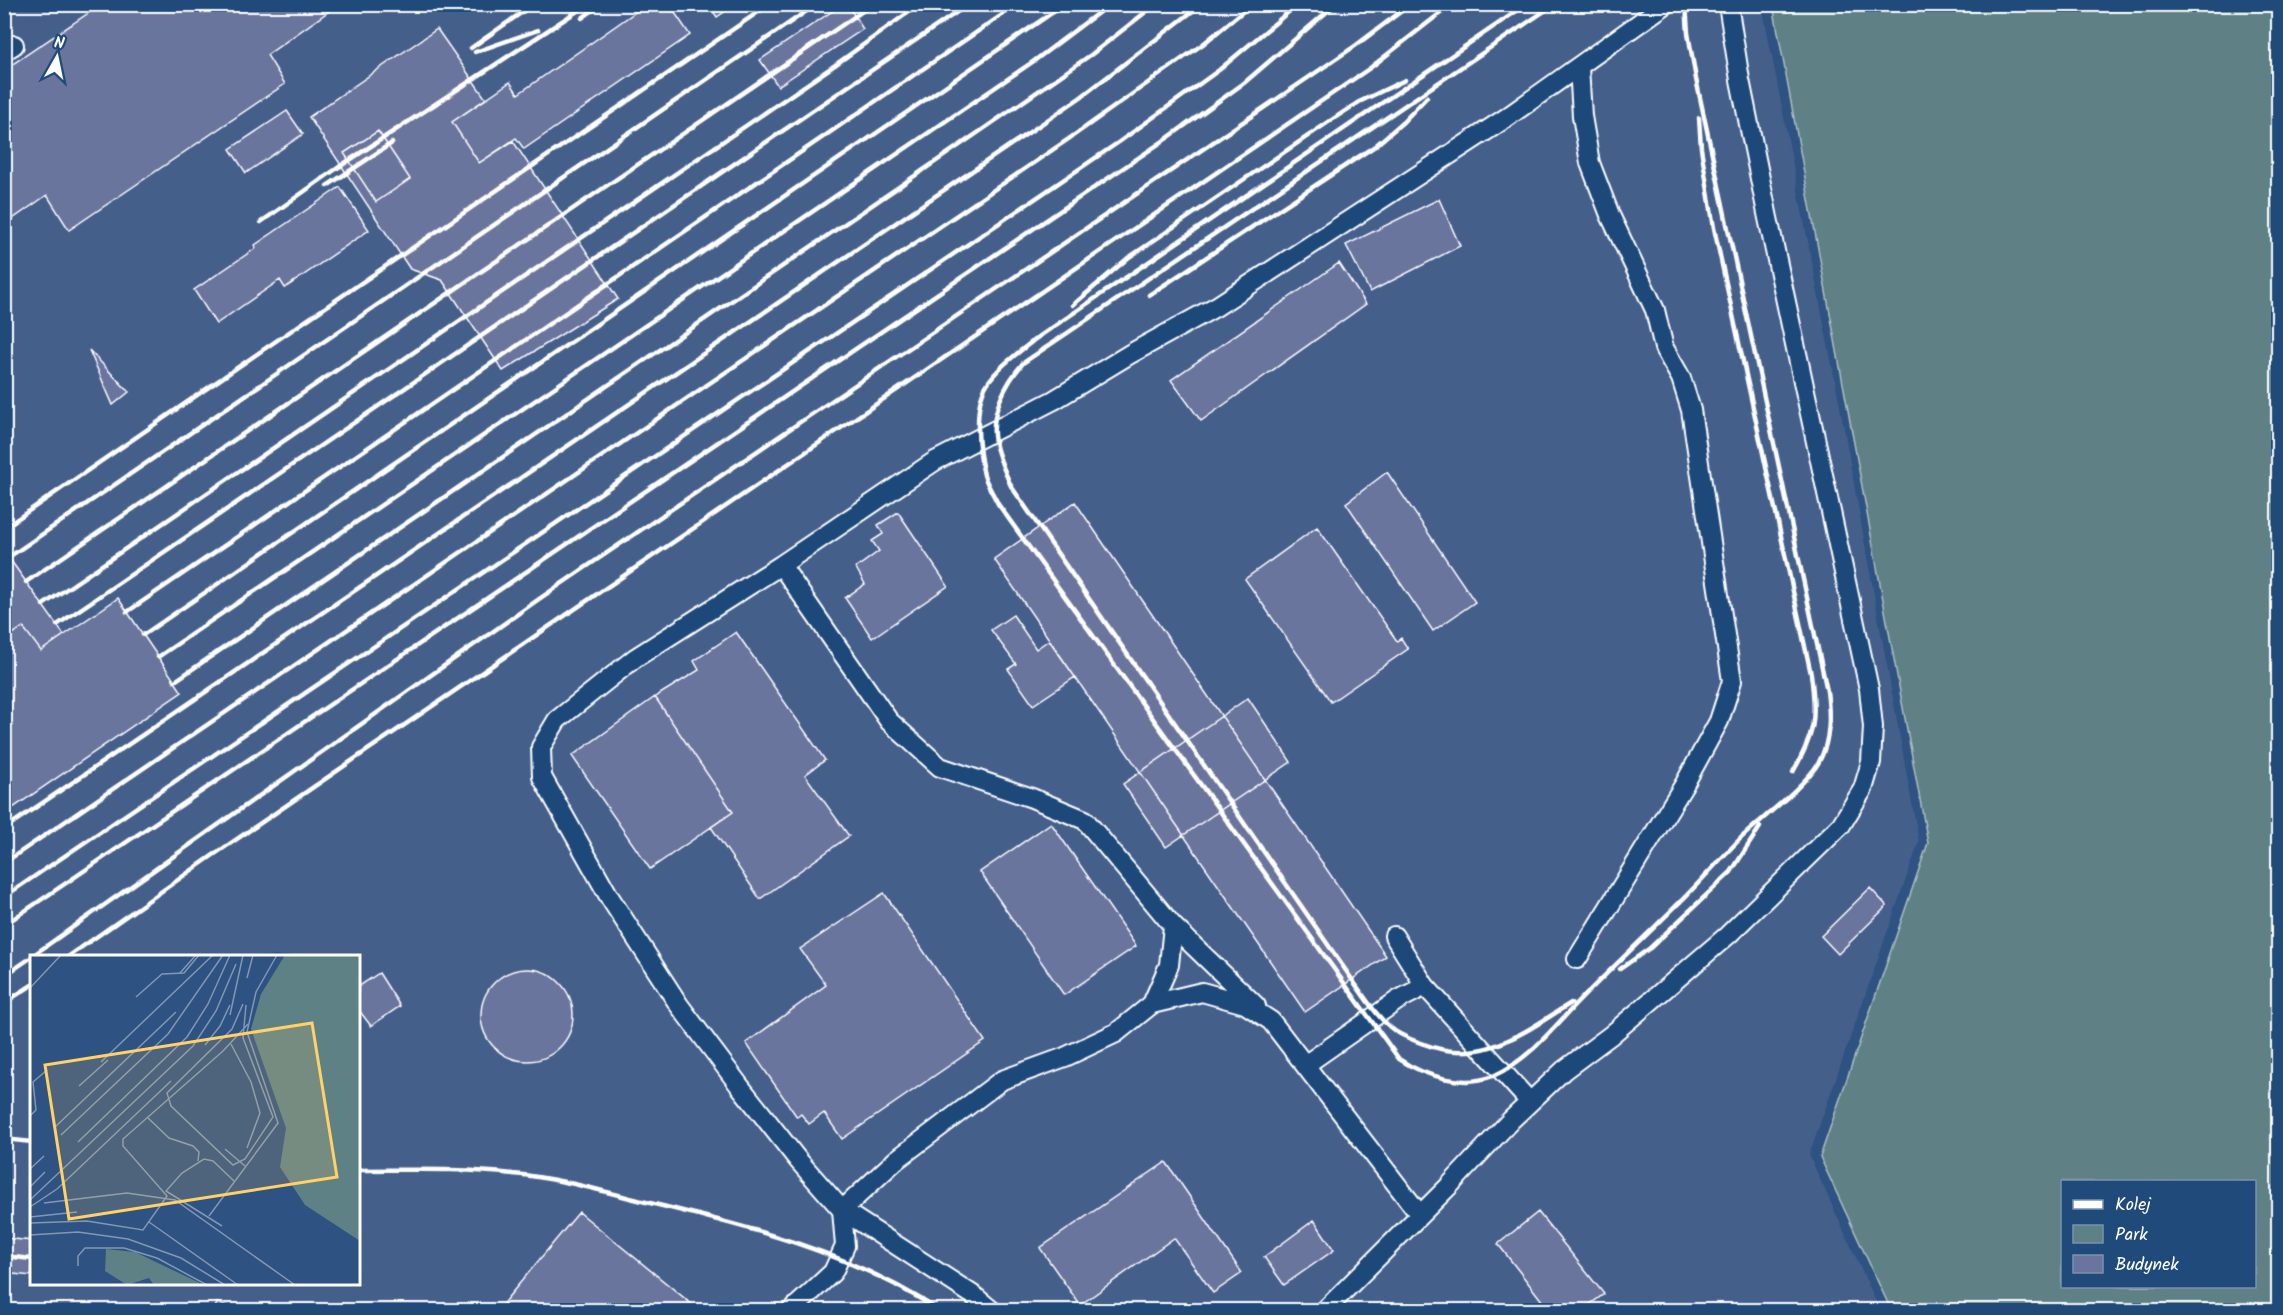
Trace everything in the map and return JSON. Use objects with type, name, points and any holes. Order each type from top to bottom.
[{"type":"lane","points":[[991,1311],[973,1295],[842,1210],[798,1160],[679,1005],[610,898],[542,777],[541,747],[557,720],[635,658],[781,565],[935,461],[1054,400],[1130,354],[1217,306],[1506,118],[1666,4]]},
{"type":"lane","points":[[1325,1311],[1530,1102],[1564,1070],[1611,1035],[1728,935],[1841,825],[1863,789],[1872,762],[1873,727],[1869,689],[1768,218],[1740,80],[1728,4]]},
{"type":"lane","points":[[1577,958],[1684,785],[1719,721],[1732,681],[1691,410],[1681,378],[1664,348],[1656,310],[1610,215],[1590,163],[1582,116],[1579,68]]},
{"type":"lane","points":[[781,565],[889,721],[940,767],[1032,798],[1085,820],[1173,926],[1271,1021],[1420,1215]]},
{"type":"lane","points":[[1152,1004],[1170,965],[1173,926]]},
{"type":"lane","points":[[1394,936],[1425,986],[1530,1102]]},
{"type":"lane","points":[[1305,1065],[1398,1000],[1425,986]]},
{"type":"lane","points":[[842,1210],[896,1161],[1002,1080],[1065,1057],[1116,1033],[1152,1004],[1202,992],[1245,1004],[1271,1021]]},
{"type":"lane","points":[[792,1311],[833,1272],[845,1246],[842,1210]]},
{"type":"shaded area","points":[[5,5],[1762,5],[1839,401],[1919,842],[1809,1155],[1880,1310],[5,1310]]},
{"type":"green space","points":[[1773,5],[2278,5],[2278,1310],[1891,1310],[1820,1157],[1928,843]]},
{"type":"building","points":[[102,4],[339,4],[267,55],[285,84],[69,230],[47,195],[4,225],[4,70]]},
{"type":"building","points":[[647,4],[669,4],[690,35],[524,149],[516,138],[479,163],[452,122],[510,82],[518,94]]},
{"type":"building","points":[[708,4],[736,4],[717,17]]},
{"type":"building","points":[[843,4],[847,4],[863,29],[778,86],[760,60]]},
{"type":"building","points":[[437,29],[486,99],[452,122],[479,163],[513,141],[618,299],[503,371],[442,280],[410,269],[309,117]]},
{"type":"building","points":[[287,111],[303,134],[246,173],[230,149]]},
{"type":"building","points":[[378,131],[410,179],[376,202],[344,153]]},
{"type":"building","points":[[340,187],[369,230],[285,288],[280,280],[216,324],[194,290]]},
{"type":"building","points":[[1439,199],[1460,246],[1370,292],[1346,245]]},
{"type":"building","points":[[1339,263],[1366,304],[1201,421],[1171,380]]},
{"type":"building","points":[[89,350],[129,392],[113,405]]},
{"type":"building","points":[[1387,472],[1475,602],[1433,631],[1346,503]]},
{"type":"building","points":[[1075,502],[1386,956],[1305,1012],[994,559]]},
{"type":"building","points":[[898,512],[948,586],[872,638],[845,598],[865,584],[856,568],[879,551],[872,541],[883,534],[878,525]]},
{"type":"building","points":[[1317,527],[1397,641],[1401,638],[1408,649],[1331,702],[1245,579]]},
{"type":"building","points":[[4,551],[64,635],[41,651],[23,627],[4,640]]},
{"type":"building","points":[[118,598],[182,692],[4,814],[4,640],[23,627],[41,651]]},
{"type":"building","points":[[1013,615],[1036,649],[1049,640],[1075,677],[1033,705],[1008,669],[1016,664],[991,630]]},
{"type":"building","points":[[736,632],[825,760],[805,775],[849,836],[760,899],[711,827],[733,812],[655,697],[699,670],[694,661]]},
{"type":"building","points":[[655,697],[733,812],[650,869],[572,756]]},
{"type":"building","points":[[1248,698],[1291,762],[1166,847],[1123,784]]},
{"type":"building","points":[[1051,823],[1136,946],[1064,995],[980,872]]},
{"type":"building","points":[[1870,888],[1887,906],[1838,954],[1821,936]]},
{"type":"building","points":[[884,893],[985,1041],[842,1139],[824,1113],[809,1124],[801,1114],[797,1117],[746,1043],[826,985],[800,949]]},
{"type":"building","points":[[527,969],[544,973],[559,983],[569,998],[573,1015],[569,1032],[559,1047],[544,1057],[527,1061],[510,1057],[495,1047],[485,1032],[481,1015],[485,998],[495,983],[510,973]]},
{"type":"building","points":[[379,973],[400,1006],[371,1026],[360,1012],[360,986]]},
{"type":"building","points":[[1166,1162],[1242,1273],[1213,1293],[1174,1238],[1080,1305],[1040,1248]]},
{"type":"building","points":[[579,1212],[699,1310],[504,1310],[500,1307]]},
{"type":"building","points":[[1538,1212],[1604,1294],[1582,1310],[1549,1310],[1498,1244]]},
{"type":"building","points":[[1314,1220],[1334,1250],[1284,1285],[1264,1257]]},
{"type":"building","points":[[4,1238],[30,1241],[30,1276],[4,1273]]},
{"type":"building","points":[[217,1303],[240,1310],[214,1310]]},
{"type":"railway","points":[[471,48],[534,4]]},
{"type":"railway","points":[[261,222],[339,167],[588,4]]},
{"type":"railway","points":[[582,18],[602,4]]},
{"type":"railway","points":[[4,528],[770,4]]},
{"type":"railway","points":[[9,557],[817,4]]},
{"type":"railway","points":[[26,582],[873,4]]},
{"type":"railway","points":[[43,605],[835,65],[920,4]]},
{"type":"railway","points":[[57,625],[969,4]]},
{"type":"railway","points":[[127,612],[1018,4]]},
{"type":"railway","points":[[143,635],[1065,4]]},
{"type":"railway","points":[[158,657],[1034,61],[1110,4]]},
{"type":"railway","points":[[175,681],[979,132],[1092,54],[1156,4]]},
{"type":"railway","points":[[4,829],[1081,97],[1202,4]]},
{"type":"railway","points":[[4,863],[1070,138],[1203,44],[1252,4]]},
{"type":"railway","points":[[4,897],[1119,142],[1219,70],[1298,4]]},
{"type":"railway","points":[[4,925],[1169,137],[1244,83],[1336,4]]},
{"type":"railway","points":[[33,955],[539,599],[1355,46],[1411,4]]},
{"type":"railway","points":[[70,955],[212,856],[1370,68],[1452,4]]},
{"type":"railway","points":[[1527,4],[1034,340],[1009,360],[987,384],[978,416],[980,454],[984,475],[998,504],[1399,1059],[1432,1075],[1469,1081],[1493,1076],[1507,1069],[1532,1050],[1741,838],[1804,781],[1819,762],[1828,736],[1827,691],[1696,79],[1688,33],[1686,4]]},
{"type":"railway","points":[[1555,4],[1023,363],[1000,400],[994,421],[994,431],[998,453],[1011,486],[1382,1020],[1395,1031],[1413,1040],[1445,1050],[1465,1051],[1484,1049],[1502,1043],[1571,1003]]},
{"type":"railway","points":[[475,52],[538,30]]},
{"type":"railway","points":[[1073,305],[1128,258],[1333,119],[1359,102],[1405,80]]},
{"type":"railway","points":[[1149,295],[1375,146],[1427,97]]},
{"type":"railway","points":[[1699,118],[1701,148],[1714,228],[1811,674],[1814,714],[1810,736],[1793,772]]},
{"type":"railway","points":[[327,186],[392,143]]},
{"type":"railway","points":[[1620,969],[1650,948],[1731,872],[1760,827]]},
{"type":"railway","points":[[4,976],[30,958]]},
{"type":"railway","points":[[4,1003],[30,986]]},
{"type":"railway","points":[[4,1139],[30,1142]]},
{"type":"railway","points":[[360,1170],[494,1172],[530,1176],[596,1189],[797,1243],[870,1272],[938,1310]]},
{"type":"railway","points":[[4,1256],[30,1259]]}]
